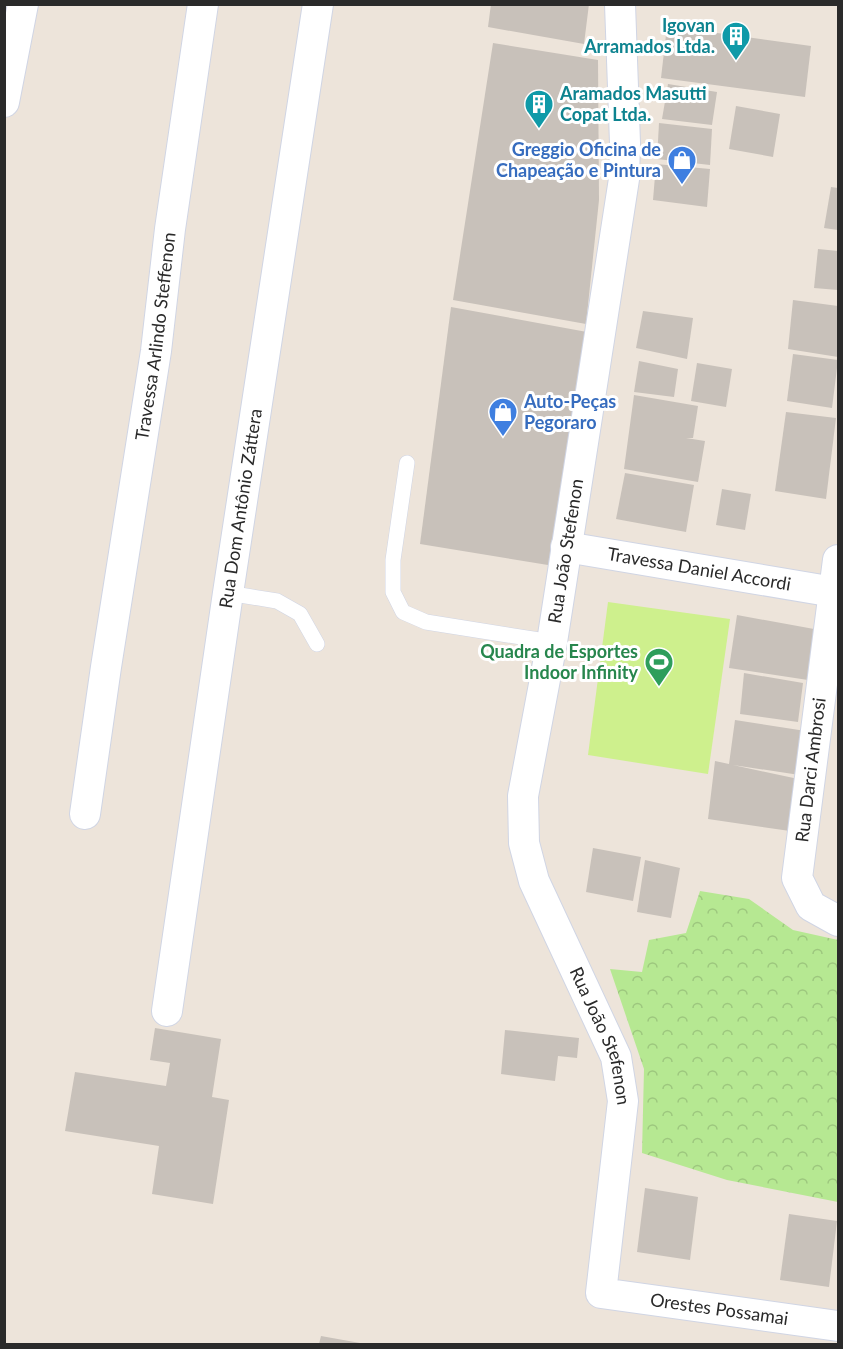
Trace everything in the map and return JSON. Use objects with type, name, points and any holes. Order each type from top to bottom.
[{"type":"street","points":[[4,102],[23,4]]},
{"type":"street","name":"Travessa Arlindo Steffenon","points":[[85,814],[156,351],[170,229],[203,4]]},
{"type":"street","name":"Rua Dom Antônio Záttera","points":[[167,1011],[228,592],[318,4]]},
{"type":"street","name":"Rua João Stefenon","points":[[601,1293],[623,1101],[616,1057],[534,881],[524,843],[524,796],[552,642],[624,179],[620,4]]},
{"type":"street","name":"Travessa Daniel Accordi","points":[[566,547],[834,592]]},
{"type":"street","name":"Rua Darci Ambrosi","points":[[838,560],[797,878],[811,906],[838,921]]},
{"type":"street","name":"Orestes Possamai","points":[[601,1293],[838,1326]]},
{"type":"lane","points":[[407,463],[393,561],[393,592],[403,612],[426,622],[552,642]]},
{"type":"lane","points":[[228,592],[277,601],[285,605],[300,614],[317,644]]},
{"type":"green space","name":"Quadra de Esportes Indoor Infinity","points":[[608,602],[730,619],[708,774],[588,755]]},
{"type":"green space","points":[[700,891],[749,899],[793,930],[838,940],[838,1202],[727,1180],[642,1153],[644,1069],[610,969],[642,972],[649,940],[686,933]]},
{"type":"building","points":[[491,4],[589,4],[584,44],[488,27]]},
{"type":"building","name":"Igovan Arramados Ltda.","points":[[667,26],[811,46],[805,97],[661,78]]},
{"type":"building","name":"Aramados Masutti Copat Ltda.","points":[[493,43],[598,60],[599,200],[586,324],[453,300]]},
{"type":"building","points":[[668,84],[717,92],[712,125],[662,119]]},
{"type":"building","points":[[736,106],[780,114],[773,157],[729,149]]},
{"type":"building","points":[[659,123],[712,129],[710,165],[657,159]]},
{"type":"building","name":"Greggio Oficina de Chapeação e Pintura","points":[[656,164],[710,169],[707,207],[653,200]]},
{"type":"building","points":[[831,187],[838,188],[838,230],[824,228]]},
{"type":"building","points":[[818,249],[838,251],[838,290],[814,288]]},
{"type":"building","points":[[793,300],[838,306],[838,357],[788,349]]},
{"type":"building","name":"Auto-Peças Pegoraro","points":[[451,307],[587,332],[554,566],[420,544]]},
{"type":"building","points":[[643,311],[693,318],[687,359],[636,348]]},
{"type":"building","points":[[793,354],[838,360],[832,408],[787,401]]},
{"type":"building","points":[[639,361],[678,369],[674,397],[634,392]]},
{"type":"building","points":[[697,363],[732,369],[726,407],[691,401]]},
{"type":"building","points":[[634,395],[698,406],[693,438],[686,438],[705,441],[698,482],[624,469]]},
{"type":"building","points":[[786,412],[836,418],[826,499],[775,491]]},
{"type":"building","points":[[625,473],[694,485],[686,532],[616,519]]},
{"type":"building","points":[[722,489],[751,494],[745,530],[716,525]]},
{"type":"building","points":[[737,615],[814,629],[808,680],[729,668]]},
{"type":"building","points":[[744,673],[803,683],[798,722],[740,714]]},
{"type":"building","points":[[735,720],[812,732],[806,776],[733,765],[803,780],[797,832],[708,819],[715,761],[729,764]]},
{"type":"building","points":[[593,848],[641,857],[633,901],[586,892]]},
{"type":"building","points":[[645,860],[680,868],[671,918],[637,912]]},
{"type":"building","points":[[155,1028],[221,1039],[212,1097],[229,1100],[213,1204],[152,1194],[159,1146],[65,1131],[75,1072],[166,1086],[170,1063],[150,1060]]},
{"type":"building","points":[[505,1030],[579,1038],[577,1058],[558,1056],[555,1081],[501,1074]]},
{"type":"building","points":[[645,1188],[698,1197],[690,1260],[637,1252]]},
{"type":"building","points":[[789,1214],[837,1221],[829,1287],[780,1280]]},
{"type":"building","points":[[321,1336],[360,1343],[360,1344],[319,1344]]},
{"type":"place","name":"Igovan Arramados Ltda.","points":[[736,62]]},
{"type":"place","name":"Aramados Masutti Copat Ltda.","points":[[539,130]]},
{"type":"place","name":"Greggio Oficina de Chapeação e Pintura","points":[[682,186]]},
{"type":"place","name":"Auto-Peças Pegoraro","points":[[503,438]]},
{"type":"place","name":"Quadra de Esportes Indoor Infinity","points":[[659,688]]}]
